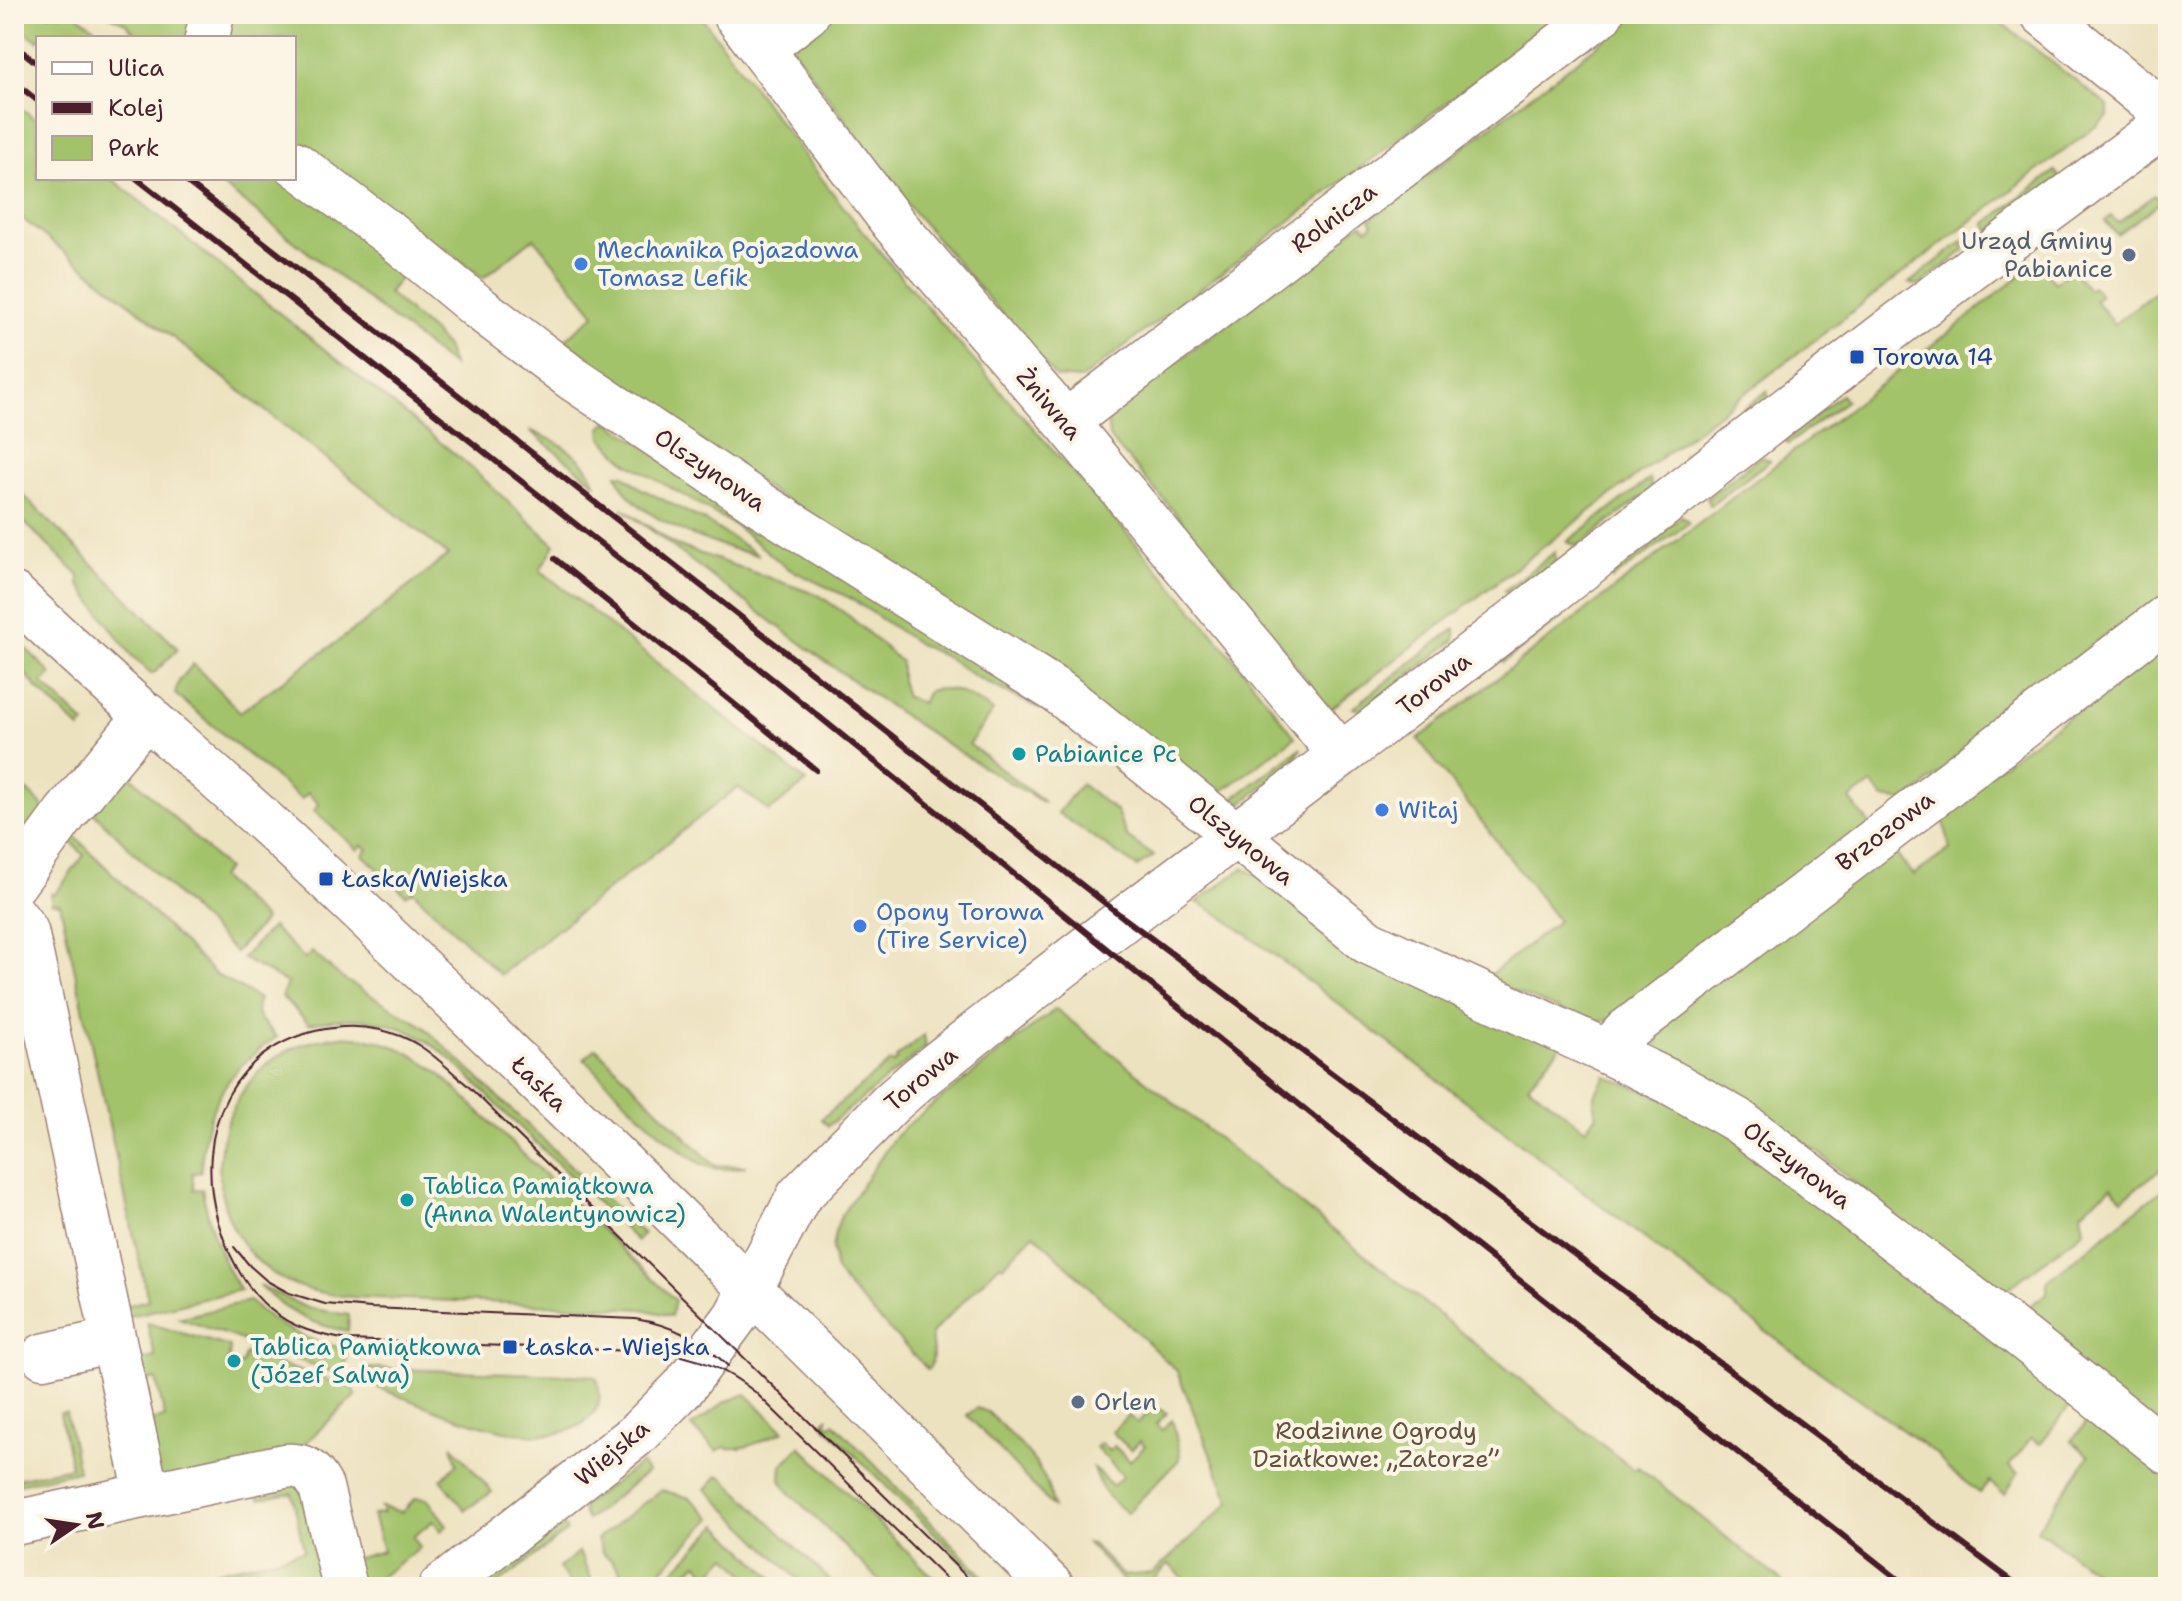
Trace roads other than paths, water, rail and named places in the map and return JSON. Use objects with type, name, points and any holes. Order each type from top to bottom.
[{"type":"street","points":[[207,36],[212,14]]},
{"type":"street","name":"Żniwna","points":[[735,14],[894,224],[1066,422],[1341,755]]},
{"type":"street","points":[[762,49],[807,14]]},
{"type":"street","name":"Rolnicza","points":[[1066,422],[1601,14]]},
{"type":"street","points":[[2043,14],[2168,116]]},
{"type":"street","name":"Torowa","points":[[751,1289],[799,1196],[890,1104],[1044,979],[1341,755],[2024,229],[2155,132],[2168,127]]},
{"type":"street","name":"Olszynowa","points":[[296,164],[572,378],[763,506],[1060,693],[1368,942],[1607,1052],[1724,1113],[1771,1144],[2168,1452]]},
{"type":"street","name":"Łaska","points":[[14,595],[80,659],[147,715],[326,879],[751,1289],[1052,1587]]},
{"type":"street","name":"Brzozowa","points":[[1607,1052],[1626,1031],[1687,983],[2168,616]]},
{"type":"street","points":[[14,884],[65,814],[147,715]]},
{"type":"street","points":[[14,915],[26,931],[147,1495]]},
{"type":"street","name":"Wiejska","points":[[441,1587],[556,1499],[660,1412],[712,1351],[751,1289]]},
{"type":"street","points":[[43,1356],[113,1340]]},
{"type":"street","points":[[14,1523],[300,1465],[313,1474],[321,1487],[345,1587]]},
{"type":"tram line","points":[[954,1587],[755,1392],[733,1376],[710,1365],[659,1352],[348,1340],[306,1330],[278,1316],[244,1280],[218,1222],[211,1188],[211,1155],[217,1124],[228,1095],[246,1071],[269,1051],[298,1036],[333,1028],[367,1028],[389,1032],[420,1046],[467,1085],[977,1587]]},
{"type":"tram line","points":[[234,1247],[267,1281],[289,1293],[325,1304],[635,1319],[686,1335],[728,1366]]},
{"type":"railway","points":[[14,45],[36,62]]},
{"type":"railway","points":[[14,82],[36,99]]},
{"type":"railway","points":[[139,180],[775,681],[1404,1189],[1908,1587]]},
{"type":"railway","points":[[185,180],[1124,918],[2020,1587]]},
{"type":"railway","points":[[555,559],[816,770]]},
{"type":"place","name":"Urząd Gminy Pabianice","points":[[2129,255]]},
{"type":"place","name":"Mechanika Pojazdowa Tomasz Lefik","points":[[581,264]]},
{"type":"place","name":"Torowa 14","points":[[1857,357]]},
{"type":"place","name":"Pabianice Pc","points":[[1019,754]]},
{"type":"place","name":"Witaj","points":[[1382,810]]},
{"type":"place","name":"Łaska/Wiejska","points":[[326,879]]},
{"type":"place","name":"Opony Torowa (Tire Service)","points":[[860,926]]},
{"type":"place","name":"Tablica Pamiątkowa (Anna Walentynowicz)","points":[[407,1200]]},
{"type":"place","name":"Łaska - Wiejska","points":[[510,1347]]},
{"type":"place","name":"Tablica Pamiątkowa (Józef Salwa)","points":[[234,1361]]},
{"type":"place","name":"Orlen","points":[[1078,1402]]},
{"type":"park label","name":"Rodzinne Ogrody Działkowe: „Zatorze”","points":[[1376,1445]]}]
